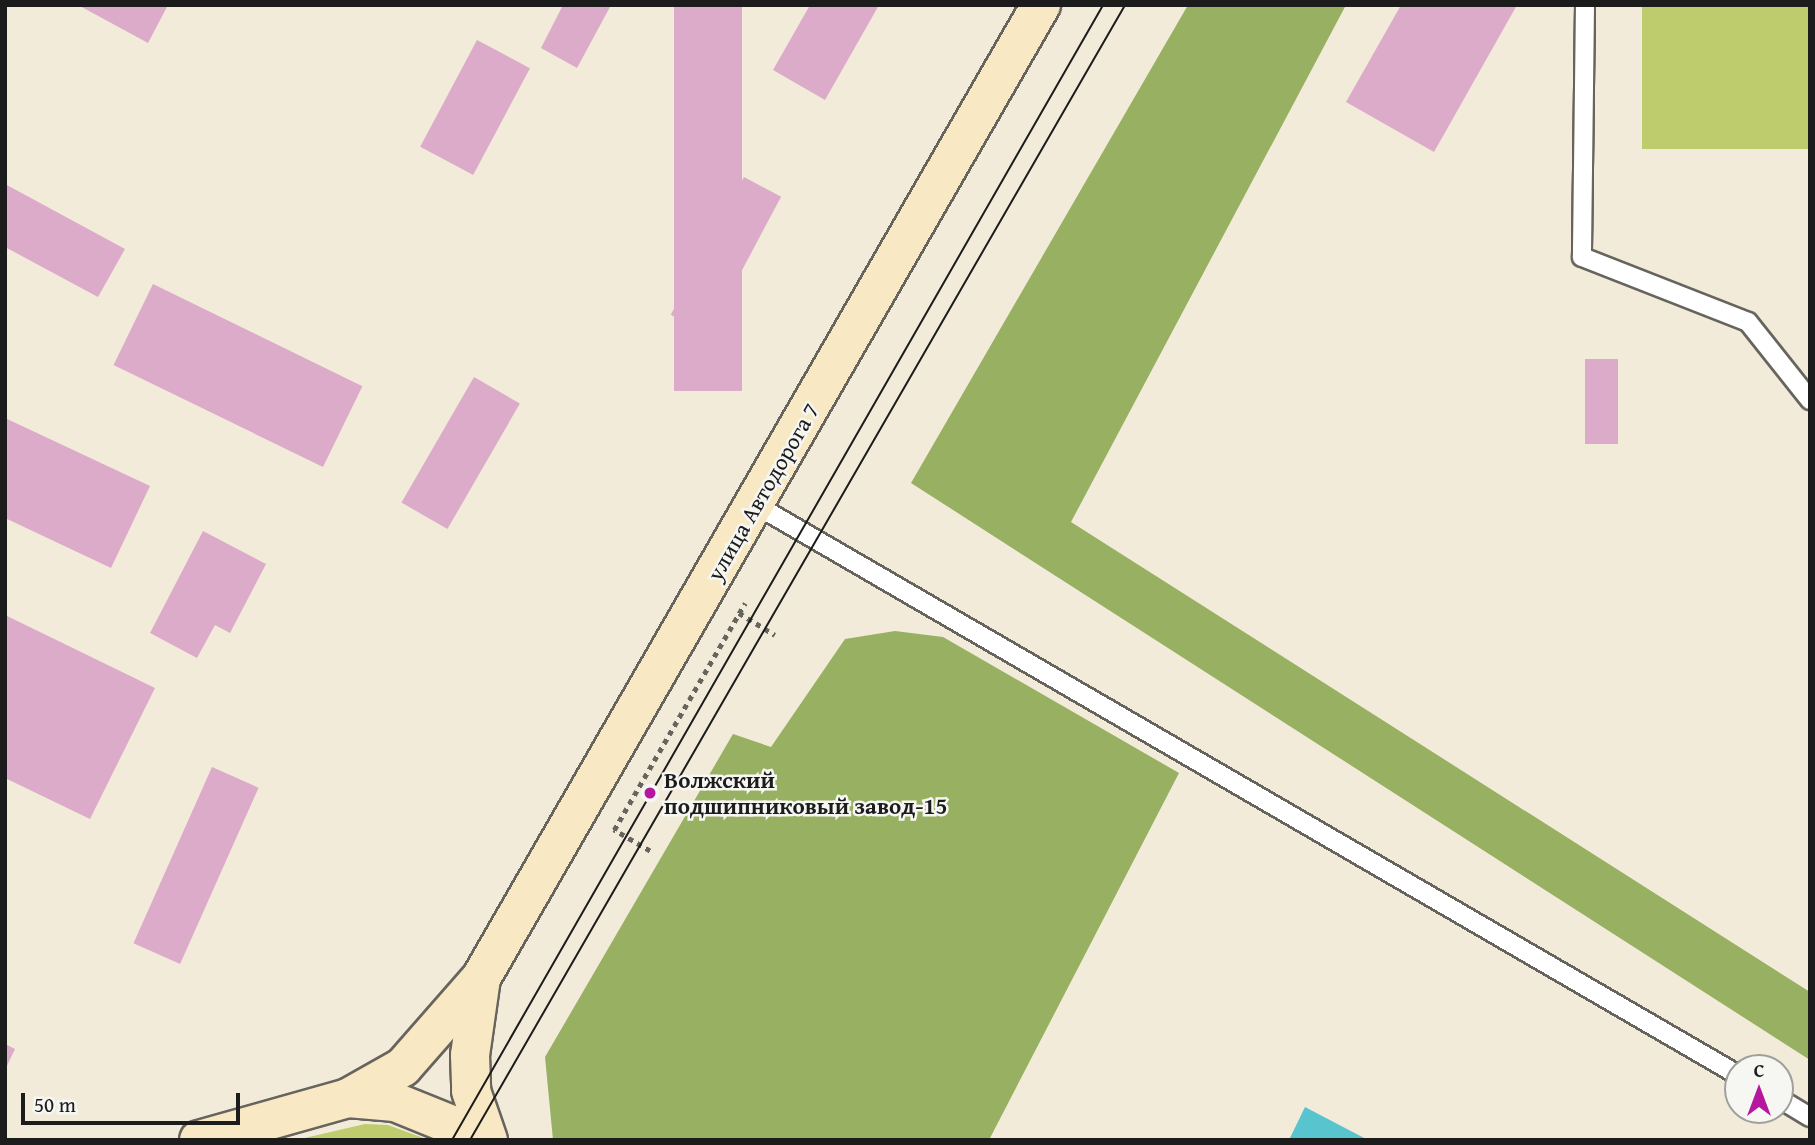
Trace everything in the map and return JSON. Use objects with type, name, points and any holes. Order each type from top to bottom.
[{"type":"street","name":"улица Автодорога 7","points":[[348,1098],[403,1068],[481,978],[756,505],[1041,5]]},
{"type":"street","name":"улица Автодорога 7","points":[[481,978],[470,1055],[471,1091],[488,1140]]},
{"type":"street","points":[[199,1140],[348,1098],[395,1102],[459,1128],[464,1140]]},
{"type":"lane","points":[[1585,5],[1582,257],[1748,322],[1810,400]]},
{"type":"lane","points":[[756,505],[1724,1067]]},
{"type":"lane","points":[[1794,1107],[1810,1117]]},
{"type":"path","points":[[650,851],[614,830],[745,603]]},
{"type":"path","points":[[739,613],[775,635]]},
{"type":"green space","points":[[1188,5],[1346,5],[1071,522],[1810,992],[1810,1060],[911,483]]},
{"type":"green space","points":[[1642,5],[1810,5],[1810,149],[1642,149]]},
{"type":"green space","points":[[895,631],[943,637],[1179,773],[989,1140],[553,1140],[545,1057],[733,734],[771,747],[845,639]]},
{"type":"green space","points":[[365,1124],[388,1125],[429,1140],[296,1140]]},
{"type":"water","points":[[1305,1107],[1368,1140],[1289,1140]]},
{"type":"building","points":[[78,5],[168,5],[148,43]]},
{"type":"building","points":[[563,5],[611,5],[577,68],[541,48]]},
{"type":"building","points":[[674,5],[742,5],[742,391],[674,391]]},
{"type":"building","points":[[810,5],[879,5],[825,100],[773,70]]},
{"type":"building","points":[[1401,5],[1517,5],[1434,152],[1346,102]]},
{"type":"building","points":[[477,40],[530,68],[473,175],[420,147]]},
{"type":"building","points":[[744,177],[781,197],[708,334],[671,315]]},
{"type":"building","points":[[5,184],[125,249],[98,297],[5,247]]},
{"type":"building","points":[[153,284],[362,386],[323,467],[114,365]]},
{"type":"building","points":[[1585,359],[1618,359],[1618,444],[1585,444]]},
{"type":"building","points":[[474,377],[520,404],[447,529],[402,503]]},
{"type":"building","points":[[5,418],[150,486],[111,568],[5,518]]},
{"type":"building","points":[[203,531],[266,564],[230,633],[215,625],[197,658],[150,633]]},
{"type":"building","points":[[5,615],[155,688],[90,819],[5,778]]},
{"type":"building","points":[[212,767],[259,788],[180,964],[133,943]]},
{"type":"building","points":[[5,1044],[15,1049],[5,1070]]},
{"type":"tram line","points":[[452,1140],[1103,5]]},
{"type":"tram line","points":[[470,1140],[1125,5]]},
{"type":"place","name":"Волжский подшипниковый завод-15","points":[[650,793]]}]
